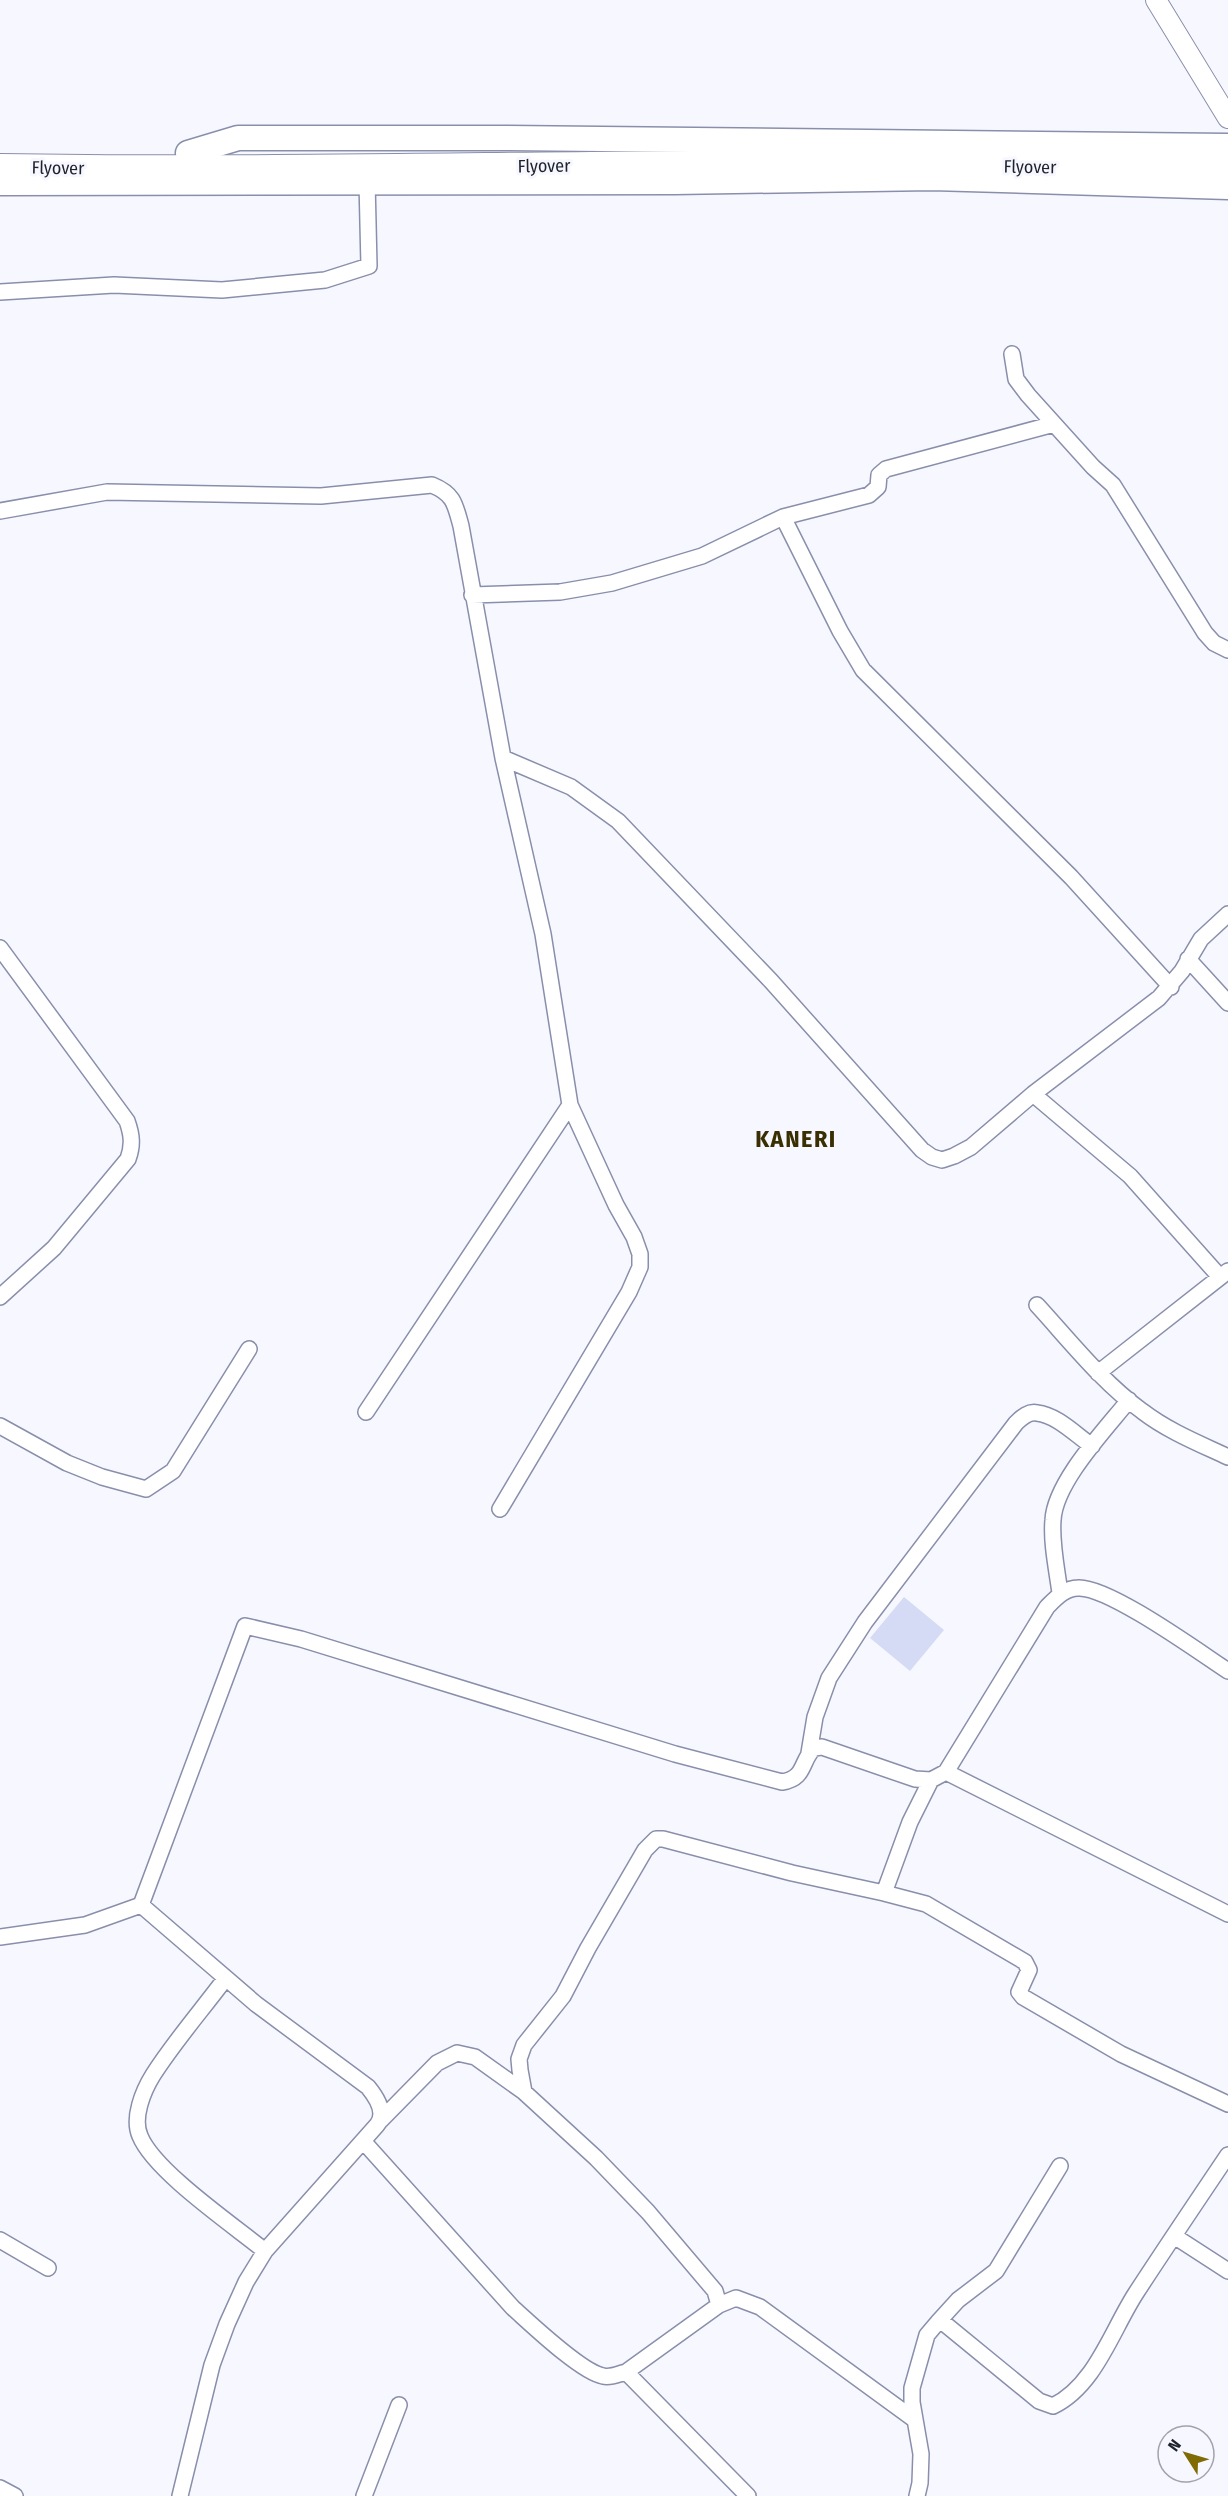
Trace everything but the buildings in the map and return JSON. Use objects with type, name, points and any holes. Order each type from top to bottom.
[{"type":"highway","name":"Flyover","points":[[0,152],[989,154],[1068,158],[1089,168]]},
{"type":"highway","name":"Flyover","points":[[0,167],[509,167],[730,164],[1089,168],[1228,167]]},
{"type":"main road","points":[[188,153],[238,138],[506,138],[1228,146]]},
{"type":"main road","points":[[0,183],[675,182],[932,178],[1228,187]]},
{"type":"street","points":[[1156,0],[1228,118]]},
{"type":"street","points":[[0,292],[114,285],[222,290],[325,280],[356,272],[369,266],[367,181]]},
{"type":"street","points":[[1012,354],[1016,379],[1054,424],[1113,485],[1204,633],[1215,643],[1228,650]]},
{"type":"street","points":[[472,595],[560,592],[612,583],[702,556],[783,517],[869,495],[878,487],[879,475],[886,469],[1054,424]]},
{"type":"street","points":[[0,511],[107,492],[321,496],[432,485],[446,491],[455,502],[502,758],[543,934],[570,1105],[640,1254],[640,1267],[629,1292],[500,1509]]},
{"type":"street","points":[[783,517],[840,632],[863,670],[1071,877],[1171,987]]},
{"type":"street","points":[[502,758],[571,787],[618,821],[771,981],[922,1150],[942,1160],[970,1147],[1033,1094],[1171,987],[1201,939],[1228,914]]},
{"type":"street","points":[[0,948],[127,1121],[133,1147],[128,1159],[54,1248],[2,1290]]},
{"type":"street","points":[[1188,959],[1228,1003]]},
{"type":"street","points":[[1033,1094],[1130,1176],[1224,1274],[1098,1372]]},
{"type":"street","points":[[366,1412],[570,1105]]},
{"type":"street","points":[[1037,1305],[1098,1372],[1141,1411],[1174,1432],[1228,1457]]},
{"type":"street","points":[[0,1426],[67,1463],[102,1477],[146,1489],[173,1471],[249,1349]]},
{"type":"street","points":[[1060,1593],[1052,1520],[1056,1498],[1092,1446],[1129,1400]]},
{"type":"street","points":[[0,1937],[86,1925],[141,1905],[245,1626],[301,1639],[675,1754],[782,1782],[793,1780],[802,1770],[809,1753],[815,1717],[829,1678],[865,1622],[1016,1423],[1024,1415],[1036,1412],[1052,1418],[1092,1446]]},
{"type":"street","points":[[809,1753],[814,1748],[822,1747],[915,1779],[931,1780],[946,1772],[1047,1607],[1060,1593],[1077,1587],[1098,1591],[1135,1611],[1228,1671]]},
{"type":"street","points":[[946,1772],[1228,1914]]},
{"type":"street","points":[[884,1893],[910,1822],[931,1780]]},
{"type":"street","points":[[524,2092],[519,2059],[524,2045],[563,1996],[645,1850],[656,1839],[663,1839],[792,1873],[926,1904],[1024,1962],[1029,1970],[1020,1988],[1020,1994],[1023,1997],[1121,2054],[1228,2104]]},
{"type":"street","points":[[141,1905],[225,1979],[368,2087],[378,2100],[381,2120]]},
{"type":"street","points":[[225,1979],[152,2076],[142,2099],[138,2118],[139,2134],[158,2164],[265,2251]]},
{"type":"street","points":[[180,2496],[201,2402],[212,2365],[232,2314],[265,2251],[381,2120],[437,2063],[457,2053],[475,2056],[524,2092],[596,2158],[648,2212],[715,2291],[718,2305]]},
{"type":"street","points":[[363,2141],[513,2308],[589,2370],[609,2377],[626,2372],[718,2305],[736,2298],[760,2307],[915,2420]]},
{"type":"street","points":[[939,2322],[1039,2401],[1053,2406],[1067,2400],[1097,2363],[1135,2295],[1228,2155]]},
{"type":"street","points":[[917,2496],[921,2483],[921,2454],[912,2402],[915,2374],[927,2335],[935,2323],[939,2322],[958,2300],[996,2271],[1059,2166]]},
{"type":"street","points":[[1174,2236],[1228,2271]]},
{"type":"street","points":[[0,2240],[48,2268]]},
{"type":"street","points":[[626,2372],[748,2496]]},
{"type":"street","points":[[364,2496],[399,2405]]},
{"type":"street","points":[[0,2488],[15,2496]]},
{"type":"district","name":"KANERI","points":[[796,1139]]}]
